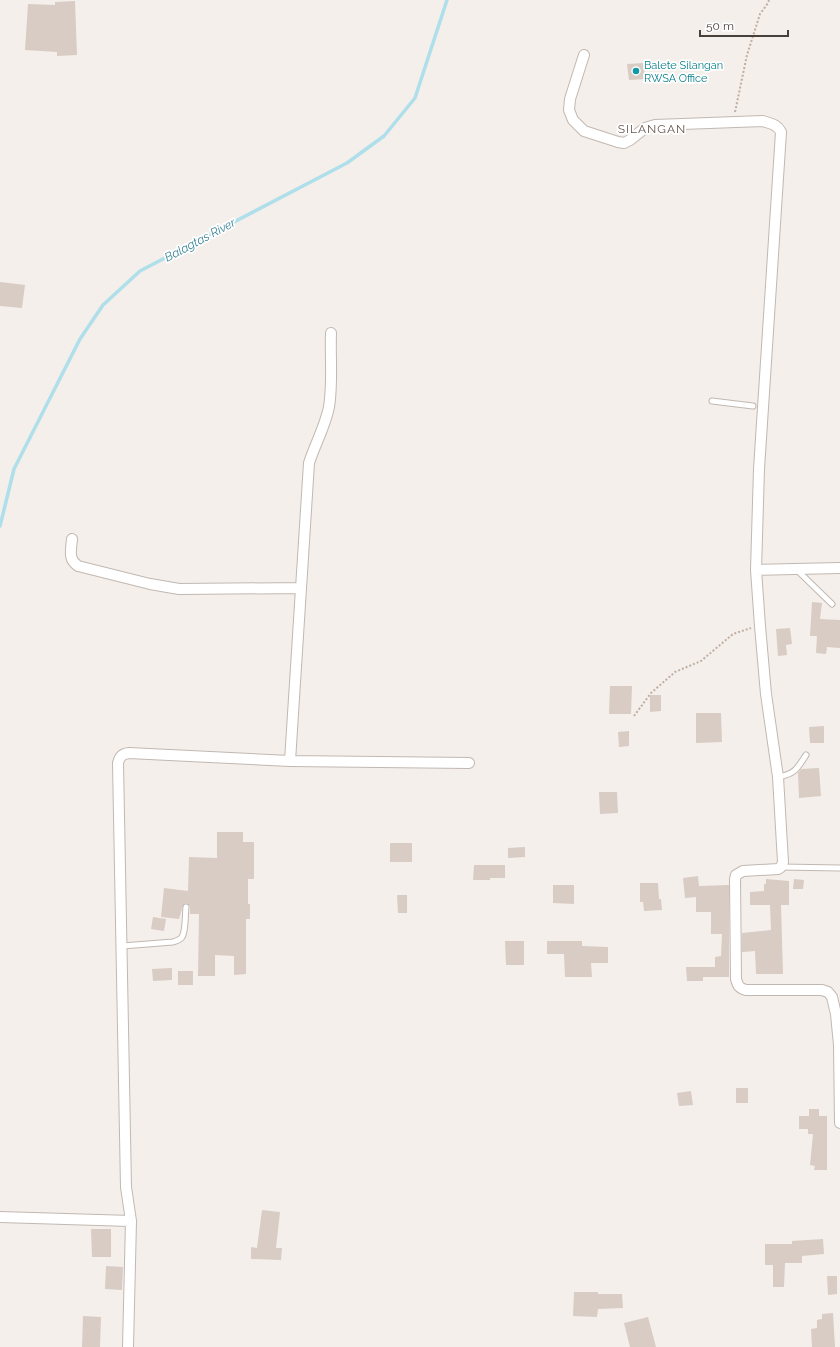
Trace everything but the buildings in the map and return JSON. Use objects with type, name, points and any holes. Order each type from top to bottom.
[{"type":"street","points":[[584,55],[570,99],[569,110],[573,120],[584,131],[618,142],[624,142],[630,140],[645,128],[655,126],[763,121],[775,125],[780,132],[761,407],[756,570],[766,694],[778,777],[784,855],[781,867],[774,870],[743,871],[736,875],[736,980],[741,989],[746,990],[814,989],[828,992],[832,997],[839,1044],[840,1123]]},
{"type":"street","points":[[290,761],[309,463],[313,449],[326,420],[329,407],[331,332]]},
{"type":"street","points":[[72,539],[71,557],[72,561],[78,566],[163,587],[179,589],[301,588]]},
{"type":"street","points":[[756,570],[840,568]]},
{"type":"street","points":[[128,1347],[131,1221],[126,1188],[119,757],[129,752],[290,761],[469,763]]},
{"type":"street","points":[[0,1217],[131,1221]]},
{"type":"lane","points":[[712,401],[753,406]]},
{"type":"lane","points":[[795,569],[811,582],[832,604]]},
{"type":"lane","points":[[778,777],[788,775],[795,771],[806,755]]},
{"type":"lane","points":[[781,867],[840,868]]},
{"type":"lane","points":[[122,946],[173,942],[179,940],[184,932],[186,907]]},
{"type":"path","points":[[733,123],[747,55],[760,14],[768,4],[769,0]]},
{"type":"path","points":[[634,716],[651,693],[675,672],[701,661],[733,634],[760,626]]},
{"type":"waterway","name":"Balagtas River","points":[[0,526],[14,469],[80,339],[103,305],[140,271],[347,163],[384,136],[415,98],[447,0]]},
{"type":"place","name":"Balete Silangan RWSA Office","points":[[636,71]]},
{"type":"district","name":"SILANGAN","points":[[652,129]]}]
